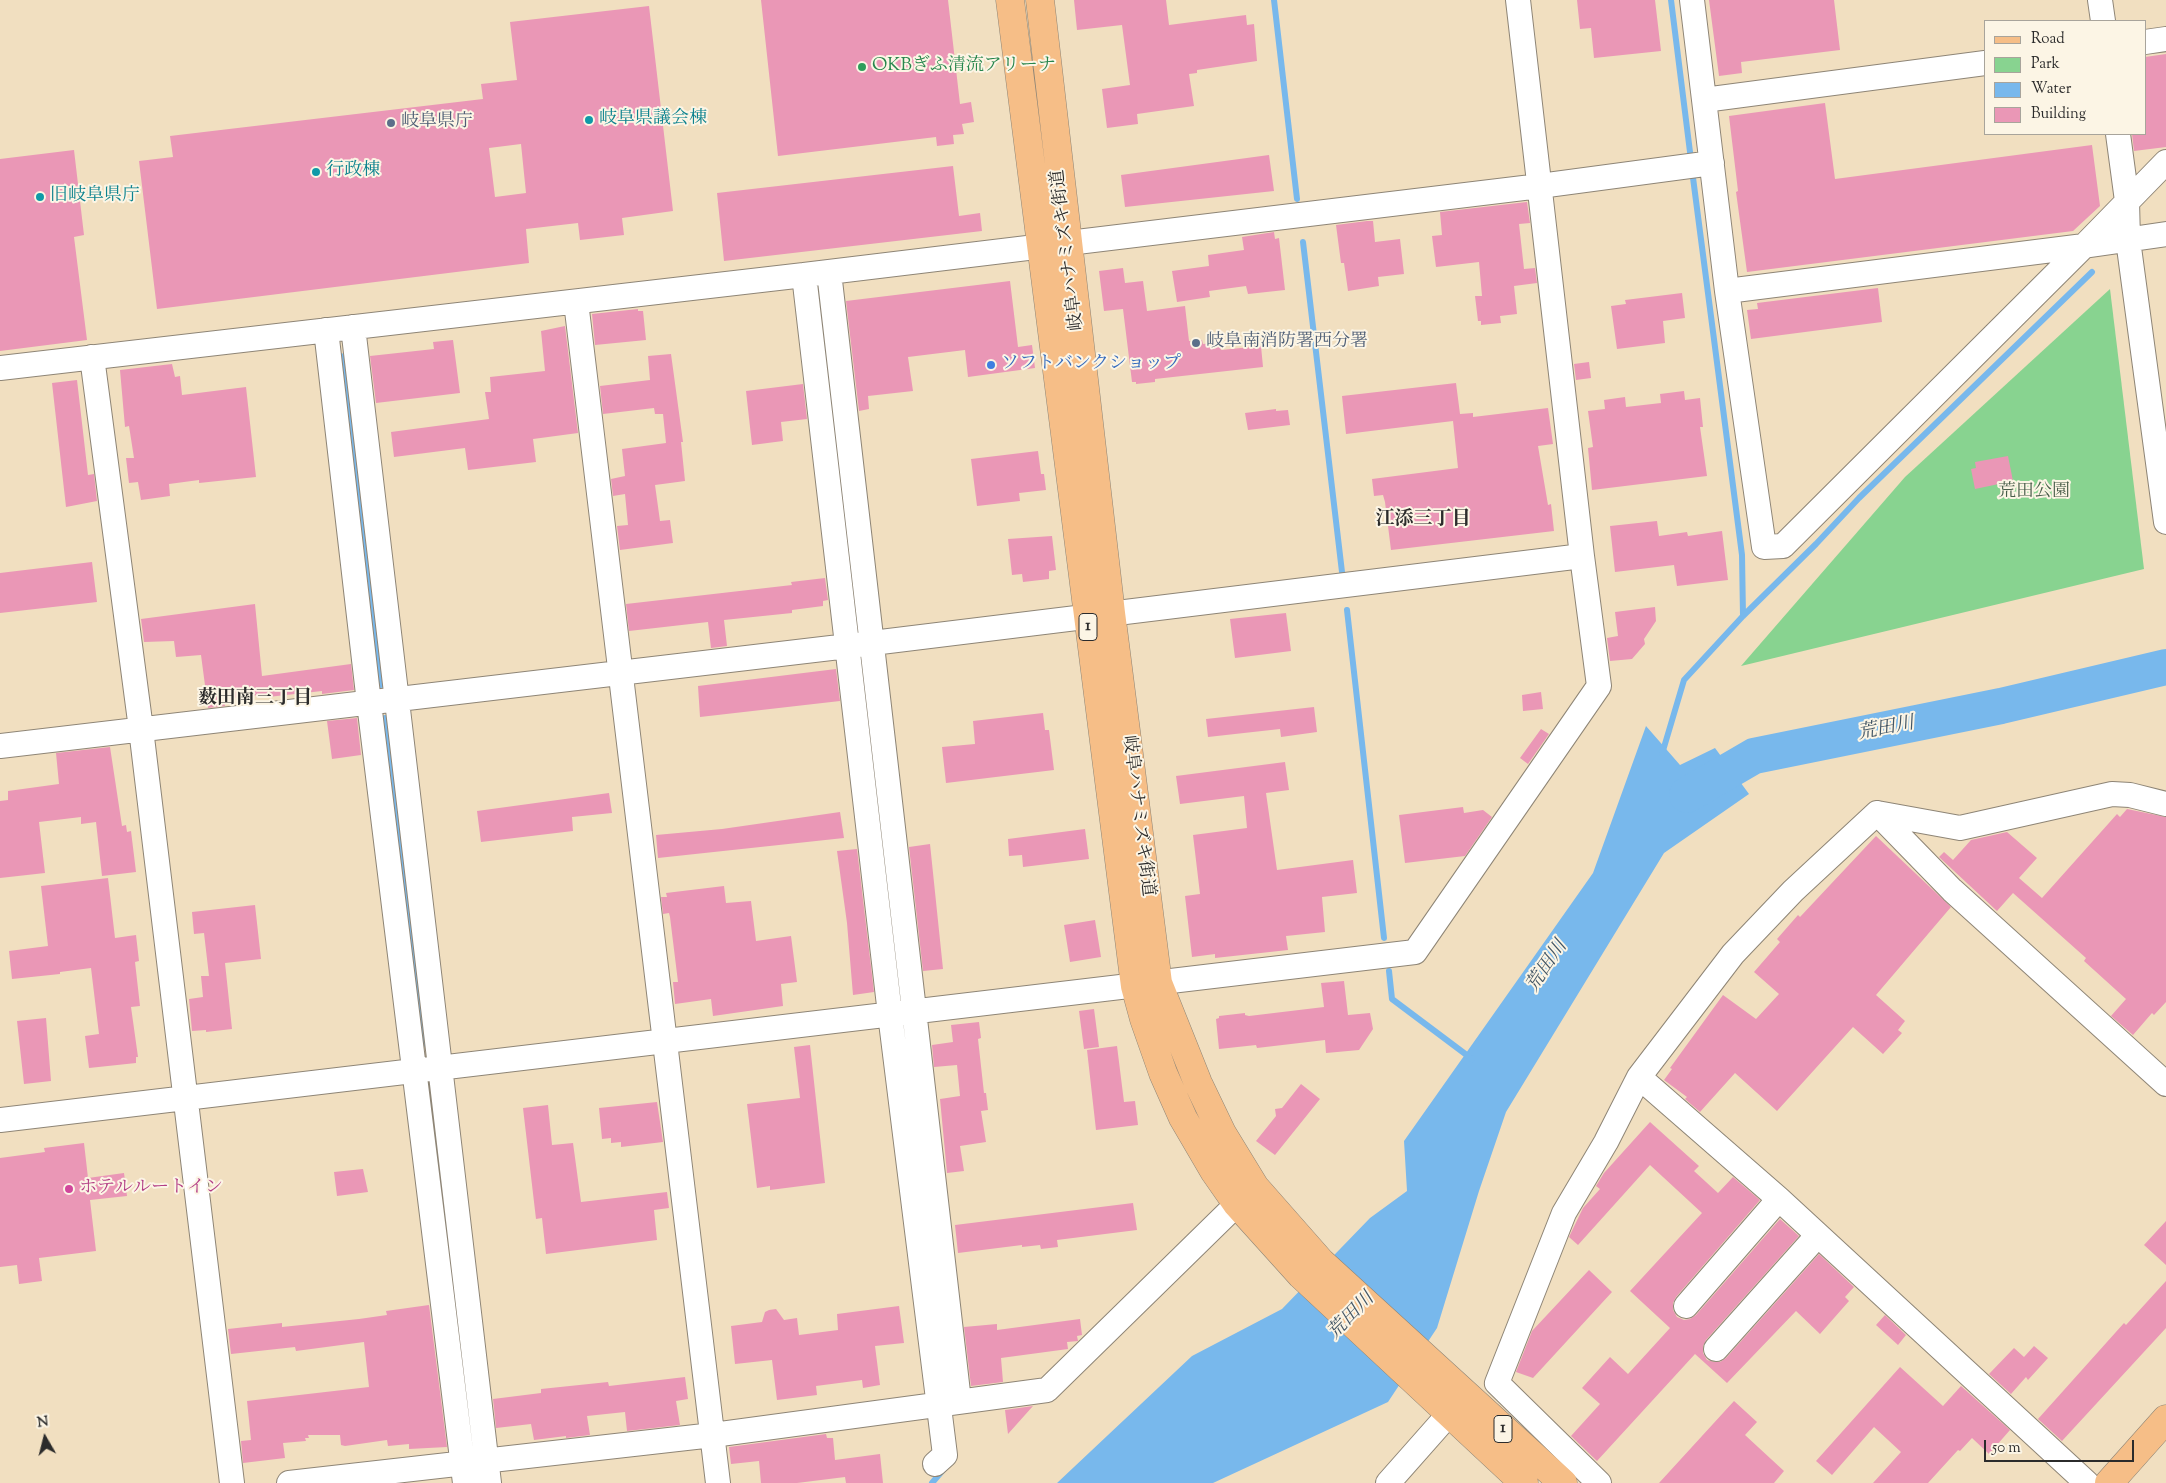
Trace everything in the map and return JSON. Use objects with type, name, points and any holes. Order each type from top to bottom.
[{"type":"main road","name":"岐阜ハナミズキ街道","points":[[1010,0],[1040,246],[1099,615],[1146,985],[1144,1020],[1163,1073],[1183,1118],[1214,1171],[1237,1204],[1264,1217],[1321,1262],[1446,1394],[1524,1483]]},
{"type":"main road","name":"岐阜ハナミズキ街道","points":[[1040,0],[1069,243],[1099,615]]},
{"type":"main road","name":"岐阜ハナミズキ街道","points":[[1146,985],[1222,1133],[1255,1187],[1264,1217]]},
{"type":"main road","name":"岐阜ハナミズキ街道","points":[[1446,1394],[1563,1483]]},
{"type":"main road","points":[[2109,1483],[2166,1419]]},
{"type":"street","points":[[0,1120],[1415,952],[1599,686],[1582,556],[1518,0]]},
{"type":"street","points":[[1692,0],[1704,100],[1708,164],[1764,547],[1783,546],[2166,162]]},
{"type":"street","points":[[2100,0],[2103,20]]},
{"type":"street","points":[[2146,42],[2166,39]]},
{"type":"street","points":[[1704,100],[1984,63]]},
{"type":"street","points":[[2118,135],[2127,200],[2128,240],[2160,419],[2166,522]]},
{"type":"street","points":[[0,368],[804,275],[1708,164]]},
{"type":"street","points":[[1727,291],[2084,246],[2128,240],[2164,232]]},
{"type":"street","points":[[829,272],[913,1012],[949,1403],[945,1455],[935,1464]]},
{"type":"street","points":[[804,275],[890,1014],[949,1403]]},
{"type":"street","points":[[576,302],[718,1483]]},
{"type":"street","points":[[352,327],[440,1069],[476,1472]]},
{"type":"street","points":[[326,330],[369,703],[415,1071],[476,1472]]},
{"type":"street","points":[[92,357],[141,728],[232,1483]]},
{"type":"street","points":[[0,746],[848,646],[1582,556]]},
{"type":"street","points":[[1877,813],[1960,828],[2112,794],[2166,804]]},
{"type":"street","points":[[1599,1483],[1497,1383],[1564,1213],[1606,1142],[1639,1077],[1733,954],[1793,891],[1877,813]]},
{"type":"street","points":[[1877,813],[1952,890],[2166,1084]]},
{"type":"street","points":[[1639,1077],[1779,1199],[2087,1483]]},
{"type":"street","points":[[1686,1306],[1779,1199]]},
{"type":"street","points":[[289,1483],[476,1472],[713,1435],[1048,1390],[1237,1204]]},
{"type":"street","points":[[1716,1349],[1818,1236]]},
{"type":"street","points":[[1388,1483],[1446,1394]]},
{"type":"green space","name":"荒田公園","points":[[2110,289],[2144,569],[1741,666],[1905,477]]},
{"type":"water","points":[[1646,726],[1680,765],[1715,748],[1749,794],[1664,853],[1506,1112],[1479,1191],[1437,1328],[1388,1402],[1213,1483],[1057,1483],[1192,1356],[1282,1309],[1370,1218],[1407,1191],[1404,1141],[1593,873]]},
{"type":"building","name":"OKBぎふ清流アリーナ","points":[[761,0],[948,0],[960,104],[971,102],[974,122],[962,124],[964,134],[953,135],[954,144],[937,146],[936,137],[778,156]]},
{"type":"building","points":[[1074,0],[1166,0],[1169,25],[1246,15],[1247,25],[1254,24],[1257,61],[1197,70],[1197,73],[1189,74],[1194,106],[1137,114],[1138,124],[1107,128],[1102,89],[1130,85],[1122,25],[1077,30]]},
{"type":"building","points":[[1577,0],[1655,0],[1661,51],[1594,58],[1591,28],[1580,29]]},
{"type":"building","points":[[1709,0],[1834,0],[1840,50],[1741,62],[1742,73],[1719,76]]},
{"type":"building","points":[[649,6],[673,211],[622,218],[624,235],[580,240],[578,223],[526,229],[529,263],[157,309],[139,161],[173,157],[170,136],[483,99],[481,84],[517,80],[510,22]],"holes":[[[521,144],[526,193],[495,197],[489,148]]]},
{"type":"building","points":[[2166,54],[2166,147],[2134,151],[2132,135],[2146,135],[2146,57]]},
{"type":"building","points":[[1825,103],[1835,179],[2092,145],[2100,206],[2073,231],[1747,272],[1736,192],[1738,191],[1729,116]]},
{"type":"building","points":[[74,150],[84,235],[74,237],[87,340],[0,351],[0,159]]},
{"type":"building","points":[[1269,155],[1274,191],[1125,207],[1121,175]]},
{"type":"building","points":[[953,166],[959,216],[980,213],[982,231],[724,261],[717,193]]},
{"type":"building","points":[[1527,202],[1530,223],[1519,224],[1524,269],[1535,268],[1537,283],[1514,286],[1517,314],[1500,316],[1501,323],[1481,325],[1481,321],[1478,321],[1475,296],[1482,296],[1479,262],[1436,267],[1432,236],[1442,235],[1440,212]]},
{"type":"building","points":[[1373,221],[1375,242],[1400,239],[1404,274],[1378,277],[1379,286],[1348,291],[1344,263],[1341,263],[1336,225]]},
{"type":"building","points":[[1274,232],[1275,239],[1279,238],[1285,290],[1248,294],[1246,286],[1209,291],[1210,297],[1177,302],[1172,271],[1209,266],[1208,255],[1244,250],[1242,237]]},
{"type":"building","name":"岐阜南消防署西分署","points":[[1123,268],[1125,283],[1143,281],[1147,311],[1185,306],[1189,341],[1202,340],[1203,344],[1220,342],[1221,350],[1261,346],[1263,367],[1155,379],[1155,382],[1136,384],[1136,382],[1132,382],[1123,309],[1104,311],[1099,271]]},
{"type":"building","points":[[1010,281],[1018,347],[1032,345],[1035,368],[968,377],[965,350],[908,357],[913,391],[868,396],[869,409],[859,411],[846,301]]},
{"type":"building","points":[[1878,288],[1882,322],[1751,339],[1747,310],[1758,309],[1757,303]]},
{"type":"building","points":[[1682,293],[1685,318],[1663,321],[1665,343],[1617,349],[1611,306],[1626,304],[1625,300]]},
{"type":"building","points":[[638,309],[638,311],[643,311],[646,340],[595,345],[592,314]]},
{"type":"building","points":[[565,326],[578,433],[533,439],[536,462],[468,470],[465,448],[394,457],[391,432],[489,419],[485,392],[491,392],[490,377],[545,371],[541,331]]},
{"type":"building","points":[[453,340],[460,393],[376,403],[370,356],[434,349],[433,342]]},
{"type":"building","points":[[671,354],[683,442],[681,442],[685,481],[655,485],[660,521],[670,520],[673,543],[620,550],[617,526],[628,525],[625,494],[613,496],[611,479],[625,476],[622,449],[666,443],[663,414],[655,414],[654,408],[603,414],[600,386],[650,380],[648,356]]},
{"type":"building","points":[[1589,362],[1591,378],[1576,380],[1574,364]]},
{"type":"building","points":[[172,364],[175,377],[180,376],[182,395],[246,387],[256,477],[199,483],[199,480],[169,484],[170,496],[141,500],[138,482],[129,483],[126,458],[134,458],[129,426],[125,427],[120,370]]},
{"type":"building","points":[[77,380],[88,475],[94,474],[97,501],[66,507],[52,383]]},
{"type":"building","points":[[1456,383],[1460,414],[1473,413],[1473,417],[1548,408],[1553,444],[1538,446],[1548,505],[1551,504],[1554,531],[1391,550],[1385,502],[1383,495],[1374,496],[1372,479],[1458,468],[1453,421],[1346,434],[1342,396]]},
{"type":"building","points":[[803,384],[807,419],[781,422],[783,441],[752,445],[746,391]]},
{"type":"building","points":[[1684,391],[1685,400],[1700,398],[1703,427],[1700,427],[1707,476],[1592,490],[1588,448],[1593,447],[1588,411],[1605,409],[1604,400],[1625,397],[1626,407],[1661,403],[1660,394]]},
{"type":"building","points":[[1276,409],[1276,411],[1288,410],[1290,425],[1248,430],[1245,413]]},
{"type":"building","points":[[1038,451],[1041,474],[1044,474],[1046,490],[1019,493],[1020,501],[977,506],[971,459]]},
{"type":"building","points":[[2008,456],[2013,481],[1975,489],[1971,469],[1976,468],[1975,462]]},
{"type":"building","points":[[1657,521],[1659,536],[1687,532],[1688,536],[1722,531],[1728,580],[1677,586],[1674,565],[1615,572],[1610,526]]},
{"type":"building","points":[[1052,536],[1056,570],[1049,571],[1049,579],[1023,582],[1022,574],[1012,575],[1008,539]]},
{"type":"building","points":[[92,562],[97,602],[0,613],[0,573]]},
{"type":"building","points":[[825,578],[828,600],[823,601],[823,606],[792,610],[792,613],[724,620],[727,646],[711,648],[708,622],[629,631],[626,604],[792,585],[791,582]]},
{"type":"building","points":[[255,604],[262,676],[351,664],[354,690],[322,694],[322,691],[268,697],[267,694],[224,699],[225,706],[208,708],[201,655],[176,657],[174,641],[144,642],[141,619]]},
{"type":"building","points":[[1655,607],[1656,621],[1644,639],[1645,644],[1632,659],[1610,661],[1607,638],[1618,636],[1615,612]]},
{"type":"building","points":[[1286,613],[1291,651],[1235,658],[1230,619]]},
{"type":"building","points":[[836,669],[840,701],[700,717],[698,686]]},
{"type":"building","points":[[1541,692],[1543,709],[1523,711],[1522,695]]},
{"type":"building","points":[[1314,707],[1317,732],[1281,737],[1280,729],[1208,737],[1206,719]]},
{"type":"building","points":[[1043,713],[1045,730],[1049,730],[1054,770],[946,783],[942,747],[975,744],[973,721]]},
{"type":"building","points":[[357,718],[361,755],[332,759],[327,721]]},
{"type":"building","points":[[1541,729],[1549,734],[1528,764],[1520,758]]},
{"type":"building","points":[[110,747],[122,826],[126,825],[127,832],[131,831],[136,872],[102,876],[96,822],[81,824],[81,817],[39,822],[45,873],[0,878],[0,801],[8,800],[8,791],[59,784],[56,753]]},
{"type":"building","points":[[1285,762],[1289,790],[1266,793],[1277,870],[1353,860],[1357,893],[1322,897],[1325,932],[1286,936],[1288,950],[1215,958],[1215,954],[1192,957],[1185,896],[1200,894],[1193,835],[1247,828],[1244,796],[1180,804],[1176,776]]},
{"type":"building","points":[[609,793],[612,813],[572,817],[573,831],[481,842],[477,811]]},
{"type":"building","points":[[1463,807],[1464,813],[1483,810],[1492,817],[1465,856],[1405,863],[1399,815]]},
{"type":"building","points":[[2127,809],[2166,817],[2166,1002],[2154,1015],[2152,1013],[2133,1035],[2111,1016],[2126,999],[2084,961],[2086,958],[2013,893],[1997,911],[1939,857],[1944,852],[1953,860],[1971,840],[2007,832],[2037,858],[2019,878],[2042,898],[2117,814],[2120,817]]},
{"type":"building","points":[[840,812],[844,838],[658,858],[656,835],[722,829]]},
{"type":"building","points":[[1085,829],[1089,859],[1023,867],[1022,855],[1009,856],[1008,839]]},
{"type":"building","points":[[1876,836],[1951,907],[1876,995],[1905,1021],[1898,1030],[1902,1033],[1883,1054],[1853,1027],[1777,1111],[1735,1073],[1700,1112],[1685,1099],[1687,1097],[1664,1080],[1672,1069],[1670,1068],[1723,995],[1756,1019],[1779,994],[1754,972],[1780,942],[1777,939],[1798,915],[1800,917]]},
{"type":"building","points":[[930,844],[943,969],[923,971],[909,847]]},
{"type":"building","points":[[857,849],[874,992],[853,995],[847,923],[837,851]]},
{"type":"building","points":[[108,878],[115,938],[136,935],[139,961],[135,962],[140,1006],[131,1007],[138,1057],[136,1057],[136,1063],[89,1068],[85,1036],[99,1034],[91,968],[60,972],[60,974],[12,979],[9,951],[48,946],[41,886]]},
{"type":"building","points":[[724,886],[726,903],[751,901],[756,941],[791,936],[797,982],[781,984],[783,1006],[713,1016],[711,999],[675,1004],[673,982],[678,982],[670,917],[669,913],[663,914],[661,897],[667,897],[666,893]]},
{"type":"building","points":[[255,905],[261,959],[225,963],[232,1029],[206,1032],[206,1030],[192,1031],[189,999],[203,997],[201,976],[209,976],[204,933],[194,934],[192,912]]},
{"type":"building","points":[[1095,920],[1101,957],[1070,962],[1064,925]]},
{"type":"building","points":[[1344,981],[1348,1015],[1370,1013],[1373,1029],[1359,1050],[1326,1053],[1325,1040],[1257,1048],[1256,1045],[1219,1049],[1216,1019],[1219,1016],[1245,1013],[1245,1015],[1249,1016],[1324,1007],[1321,983]]},
{"type":"building","points":[[1094,1009],[1099,1047],[1084,1049],[1079,1011]]},
{"type":"building","points":[[46,1018],[51,1081],[24,1084],[17,1021]]},
{"type":"building","points":[[979,1022],[981,1038],[978,1039],[984,1093],[986,1093],[988,1110],[981,1111],[986,1142],[960,1146],[964,1171],[947,1173],[940,1099],[960,1096],[957,1065],[934,1067],[932,1045],[953,1042],[951,1025]]},
{"type":"building","points":[[810,1045],[825,1183],[770,1190],[770,1186],[757,1188],[747,1104],[800,1098],[794,1047]]},
{"type":"building","points":[[1117,1046],[1124,1102],[1135,1101],[1138,1125],[1096,1130],[1087,1050]]},
{"type":"building","points":[[1301,1084],[1320,1099],[1275,1155],[1256,1141],[1276,1116],[1275,1109],[1282,1108]]},
{"type":"building","points":[[657,1102],[663,1142],[621,1147],[621,1142],[611,1143],[611,1138],[602,1139],[599,1108]]},
{"type":"building","points":[[548,1105],[552,1145],[573,1143],[581,1202],[667,1192],[669,1208],[654,1210],[657,1240],[546,1254],[542,1218],[536,1219],[523,1108]]},
{"type":"building","points":[[1650,1122],[1699,1166],[1694,1171],[1718,1193],[1733,1177],[1760,1200],[1676,1297],[1673,1303],[1673,1310],[1677,1317],[1684,1320],[1696,1315],[1780,1219],[1799,1236],[1706,1340],[1703,1346],[1703,1353],[1707,1360],[1720,1362],[1726,1358],[1819,1254],[1854,1287],[1845,1297],[1849,1301],[1820,1334],[1796,1311],[1727,1383],[1695,1354],[1597,1461],[1571,1436],[1600,1404],[1582,1388],[1610,1357],[1628,1374],[1670,1328],[1630,1291],[1702,1213],[1650,1165],[1578,1245],[1569,1237],[1583,1208],[1600,1189],[1596,1186],[1604,1173]]},
{"type":"building","points":[[84,1143],[88,1178],[124,1173],[127,1196],[90,1200],[96,1251],[39,1258],[42,1281],[19,1284],[17,1265],[0,1267],[0,1158],[45,1152],[44,1148]]},
{"type":"building","points":[[363,1169],[368,1192],[337,1196],[334,1172]]},
{"type":"building","points":[[1133,1203],[1137,1230],[1057,1240],[1058,1247],[1041,1249],[1040,1245],[1022,1247],[1022,1245],[958,1253],[955,1225]]},
{"type":"building","points":[[2166,1221],[2166,1265],[2144,1245]]},
{"type":"building","points":[[1589,1270],[1612,1292],[1533,1378],[1516,1372],[1532,1331]]},
{"type":"building","points":[[2166,1281],[2166,1328],[2062,1441],[2038,1419],[2124,1323],[2126,1325]]},
{"type":"building","points":[[429,1305],[447,1447],[409,1449],[409,1444],[388,1446],[387,1440],[345,1446],[341,1445],[340,1435],[308,1435],[309,1438],[305,1438],[306,1441],[283,1443],[285,1458],[243,1463],[241,1441],[251,1440],[247,1401],[369,1387],[364,1342],[296,1351],[295,1347],[231,1354],[228,1329],[282,1323],[282,1327],[359,1319],[387,1315],[386,1311]]},
{"type":"building","points":[[899,1306],[904,1343],[875,1346],[880,1385],[863,1388],[862,1380],[816,1386],[817,1395],[777,1400],[772,1360],[735,1364],[731,1326],[762,1322],[765,1312],[769,1310],[776,1309],[784,1320],[797,1318],[799,1335],[838,1330],[837,1314]]},
{"type":"building","points":[[1885,1315],[1906,1335],[1898,1345],[1876,1325]]},
{"type":"building","points":[[1080,1319],[1082,1335],[1077,1336],[1078,1341],[1067,1342],[1068,1349],[1001,1358],[1003,1382],[971,1386],[964,1327],[997,1324],[997,1330]]},
{"type":"building","points":[[2034,1346],[2048,1358],[2028,1380],[2026,1377],[2011,1394],[1989,1374],[2014,1348],[2024,1357]]},
{"type":"building","points":[[1900,1367],[1943,1406],[1961,1386],[2010,1430],[1989,1454],[1972,1438],[1960,1451],[1958,1450],[1928,1483],[1873,1483],[1901,1452],[1874,1427],[1832,1475],[1816,1461]]},
{"type":"building","points":[[685,1377],[688,1399],[676,1401],[680,1425],[627,1431],[625,1412],[587,1416],[590,1435],[566,1438],[566,1436],[534,1440],[531,1424],[496,1428],[493,1399],[541,1393],[541,1389],[608,1382],[609,1386]]},
{"type":"building","points":[[1734,1401],[1757,1422],[1745,1435],[1784,1471],[1774,1483],[1659,1483]]},
{"type":"building","points":[[1033,1406],[1008,1434],[1005,1410]]},
{"type":"building","points":[[826,1434],[827,1438],[833,1438],[835,1460],[880,1454],[883,1483],[846,1483],[845,1477],[797,1483],[761,1483],[759,1461],[731,1464],[729,1447]]},
{"type":"waterway","points":[[1274,0],[1297,199]]},
{"type":"waterway","points":[[1671,0],[1691,160]]},
{"type":"waterway","points":[[1692,170],[1742,555],[1743,616]]},
{"type":"waterway","points":[[1303,242],[1342,572]]},
{"type":"waterway","points":[[1662,754],[1684,680],[1743,616],[1816,544],[1859,498],[2092,272]]},
{"type":"waterway","points":[[341,356],[381,685]]},
{"type":"waterway","points":[[843,497],[854,607]]},
{"type":"waterway","points":[[1347,610],[1384,938]]},
{"type":"waterway","name":"荒田川","points":[[1687,795],[1754,756],[2001,706],[2166,667]]},
{"type":"waterway","points":[[385,718],[423,1044]]},
{"type":"waterway","points":[[1389,971],[1392,999],[1472,1059]]},
{"type":"waterway","points":[[932,1483],[943,1470]]},
{"type":"place","name":"OKBぎふ清流アリーナ","points":[[862,67]]},
{"type":"place","name":"岐阜県議会棟","points":[[589,120]]},
{"type":"place","name":"岐阜県庁","points":[[391,123]]},
{"type":"place","name":"行政棟","points":[[316,172]]},
{"type":"place","name":"旧岐阜県庁","points":[[40,197]]},
{"type":"place","name":"岐阜南消防署西分署","points":[[1196,343]]},
{"type":"place","name":"ソフトバンクショップ","points":[[991,365]]},
{"type":"place","name":"ホテルルートイン","points":[[69,1189]]},
{"type":"district","name":"江添三丁目","points":[[1423,521]]},
{"type":"district","name":"薮田南三丁目","points":[[255,700]]}]
